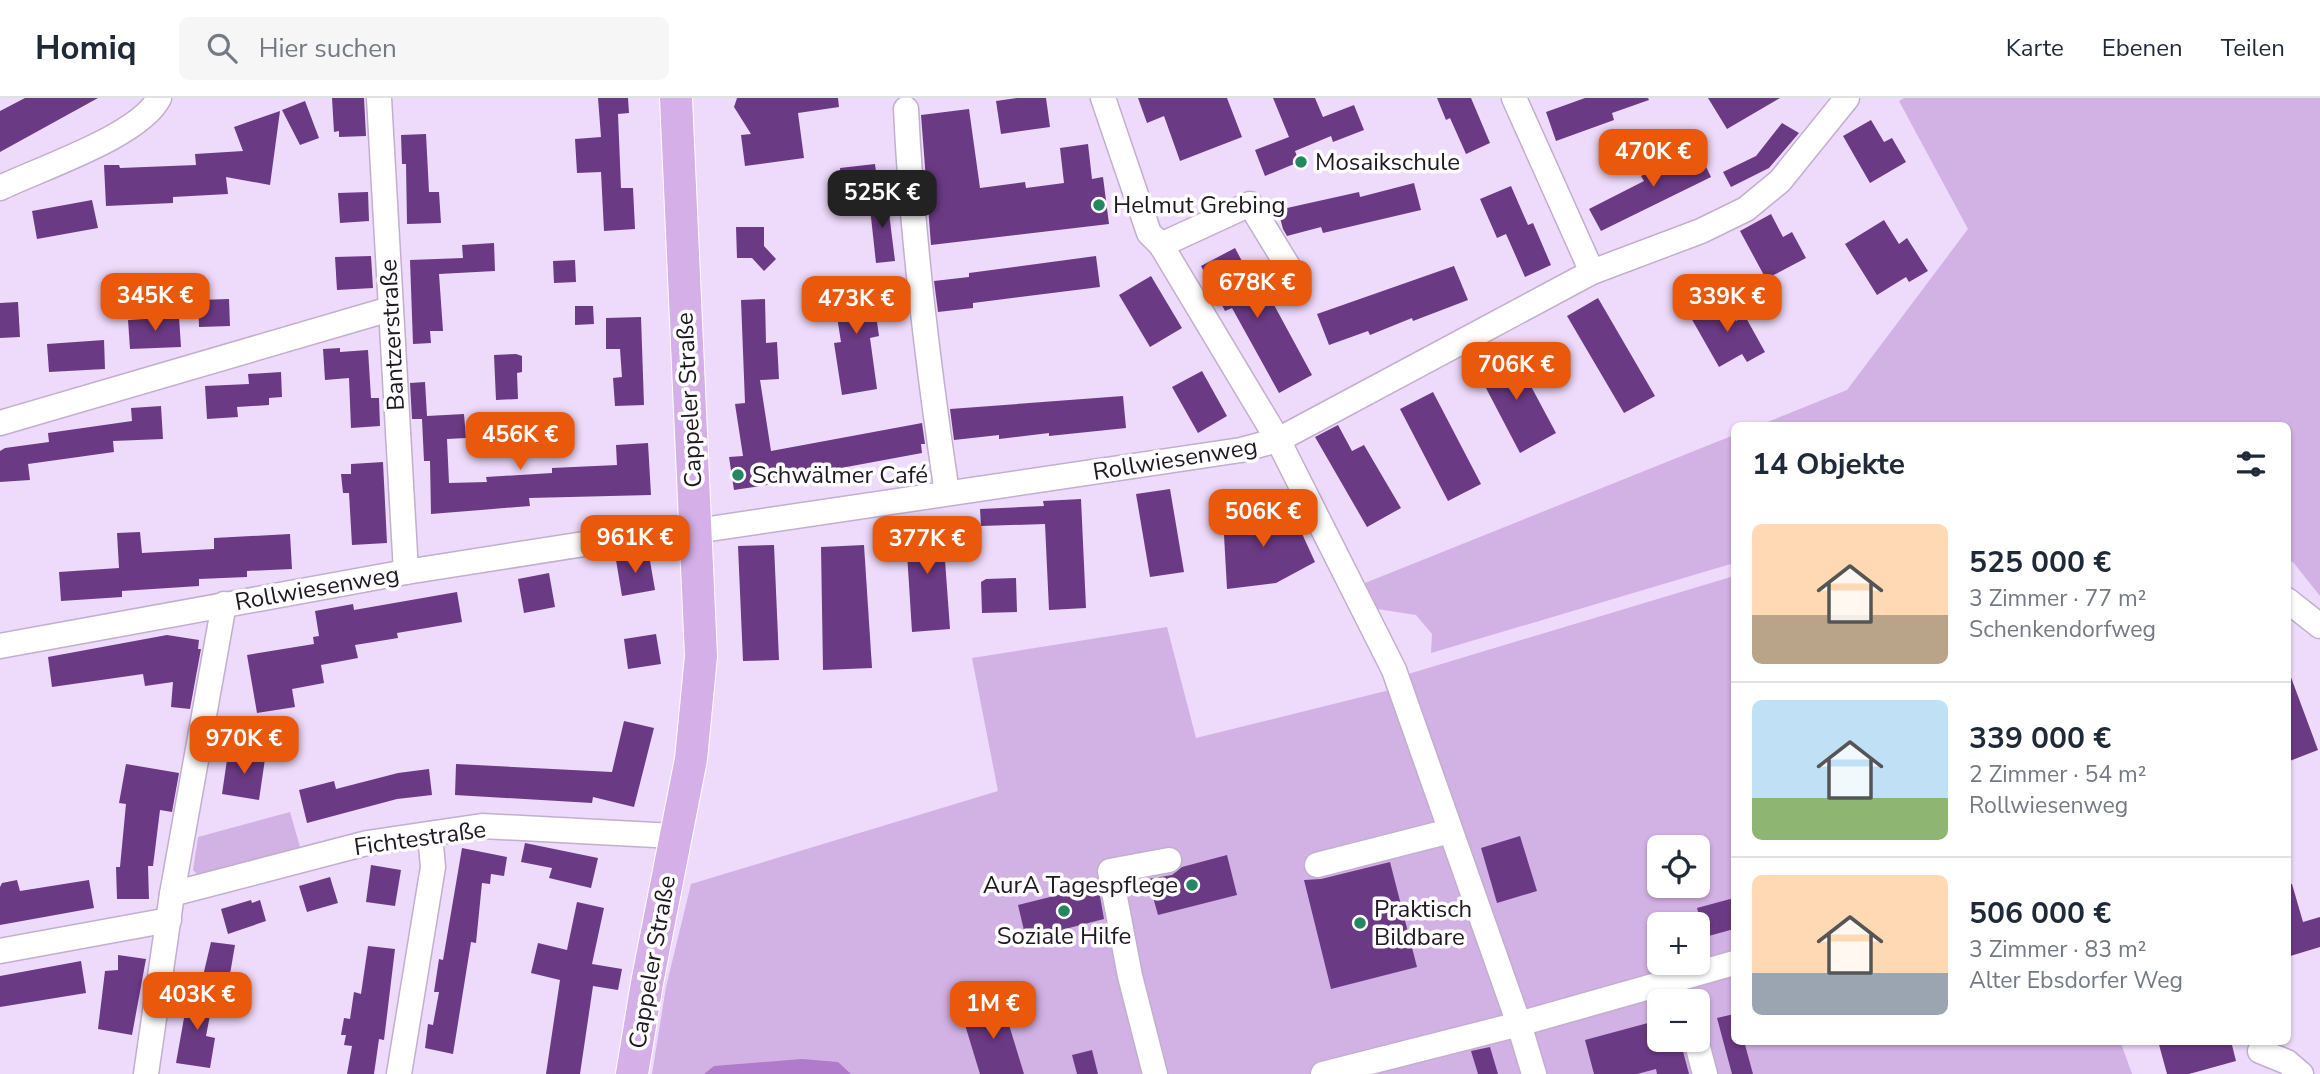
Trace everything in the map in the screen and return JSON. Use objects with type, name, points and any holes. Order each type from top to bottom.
[{"type":"main road","name":"Cappeler Straße","points":[[632,1074],[674,836],[691,759],[701,656],[676,98]]},
{"type":"street","points":[[0,188],[125,131],[150,113],[159,98]]},
{"type":"street","name":"Bantzerstraße","points":[[379,98],[406,572]]},
{"type":"street","points":[[1103,98],[1149,233],[1161,245],[1278,440],[1394,670],[1519,1024],[1534,1074]]},
{"type":"street","points":[[1514,98],[1592,272]]},
{"type":"street","name":"Rollwiesenweg","points":[[696,531],[1241,450],[1278,440],[1592,272],[1701,231],[1746,209],[1780,181],[1847,98]]},
{"type":"street","points":[[906,109],[910,192],[927,357],[947,494]]},
{"type":"street","points":[[1161,245],[1250,204],[1297,281]]},
{"type":"street","points":[[0,423],[390,309]]},
{"type":"street","name":"Rollwiesenweg","points":[[0,646],[406,572],[635,536]]},
{"type":"street","points":[[2291,603],[2320,626]]},
{"type":"street","points":[[146,1074],[172,894],[224,604]]},
{"type":"street","name":"Fichtestraße","points":[[172,894],[367,842],[482,827],[674,836]]},
{"type":"street","points":[[1317,865],[1450,831]]},
{"type":"street","points":[[399,1074],[433,867],[430,834]]},
{"type":"street","points":[[1155,1074],[1130,976],[1110,872],[1169,860]]},
{"type":"street","points":[[0,951],[169,920]]},
{"type":"street","points":[[1684,989],[1731,965]]},
{"type":"street","points":[[1323,1074],[1519,1024],[1647,997]]},
{"type":"street","points":[[1699,1052],[1705,1074]]},
{"type":"street","points":[[2261,1055],[2287,1062],[2301,1074]]},
{"type":"shaded area","points":[[1904,98],[2320,98],[2320,596],[2291,562],[2291,422],[1767,422],[1847,390],[1968,229],[1899,101]]},
{"type":"shaded area","points":[[1731,436],[1731,564],[1431,653],[1432,634],[1416,615],[1371,608],[1365,583]]},
{"type":"shaded area","points":[[1731,577],[1731,1045],[2122,1045],[2132,1074],[652,1074],[666,987],[691,884],[998,791],[972,658],[1167,627],[1196,738],[1410,685],[1405,675]]},
{"type":"shaded area","points":[[290,812],[300,847],[206,875],[197,874],[193,870],[198,837]]},
{"type":"shaded area","points":[[802,1059],[838,1062],[851,1074],[704,1074],[714,1066]]},
{"type":"building","points":[[25,98],[98,98],[0,152],[0,111]]},
{"type":"building","points":[[332,98],[364,98],[366,136],[339,137],[339,131],[334,132]]},
{"type":"building","points":[[598,98],[628,98],[629,113],[618,114],[621,188],[633,188],[635,229],[604,231],[601,172],[577,173],[575,139],[601,137]]},
{"type":"building","points":[[737,98],[838,98],[839,107],[798,113],[804,158],[745,166],[741,135],[751,134],[734,107]]},
{"type":"building","points":[[1046,98],[1050,127],[1001,134],[996,101]]},
{"type":"building","points":[[1138,98],[1227,98],[1242,137],[1180,161],[1164,116],[1147,123]]},
{"type":"building","points":[[1273,98],[1315,98],[1323,117],[1354,105],[1364,130],[1333,142],[1331,136],[1295,151],[1299,162],[1265,176],[1255,150],[1289,137]]},
{"type":"building","points":[[1437,98],[1471,98],[1490,143],[1466,154],[1450,118],[1446,120]]},
{"type":"building","points":[[1585,98],[1649,100],[1612,113],[1614,120],[1556,141],[1546,112]]},
{"type":"building","points":[[1708,98],[1780,98],[1727,129]]},
{"type":"building","points":[[305,101],[319,138],[300,145],[282,110]]},
{"type":"building","points":[[969,109],[980,188],[1025,182],[1026,188],[1064,183],[1060,148],[1088,144],[1092,179],[1103,177],[1109,224],[931,245],[921,115]]},
{"type":"building","points":[[280,111],[270,185],[226,177],[228,194],[173,197],[173,203],[106,206],[104,165],[119,165],[120,168],[196,165],[195,154],[243,151],[234,127]]},
{"type":"building","points":[[1871,120],[1884,142],[1892,138],[1906,162],[1870,183],[1843,136]]},
{"type":"building","points":[[1782,123],[1799,133],[1769,168],[1731,187],[1723,172],[1756,156]]},
{"type":"building","points":[[426,134],[429,192],[439,192],[441,223],[407,224],[406,164],[402,164],[401,135]]},
{"type":"building","points":[[1697,148],[1711,177],[1601,231],[1589,209],[1644,181],[1641,176]]},
{"type":"building","points":[[875,164],[879,194],[844,199],[840,168]]},
{"type":"building","points":[[1414,183],[1421,210],[1323,233],[1321,227],[1287,236],[1283,229],[1278,210],[1359,192],[1360,197]]},
{"type":"building","points":[[1511,186],[1528,225],[1533,223],[1551,265],[1525,277],[1506,234],[1497,238],[1480,199]]},
{"type":"building","points":[[368,192],[369,221],[340,223],[338,193]]},
{"type":"building","points":[[887,197],[895,261],[876,263],[869,199]]},
{"type":"building","points":[[92,200],[98,228],[37,239],[32,211]]},
{"type":"building","points":[[1771,214],[1783,237],[1792,232],[1806,258],[1766,279],[1740,231]]},
{"type":"building","points":[[1884,220],[1899,244],[1907,238],[1928,271],[1909,282],[1906,277],[1877,295],[1845,244]]},
{"type":"building","points":[[736,227],[764,227],[764,246],[776,259],[764,271],[752,258],[737,258]]},
{"type":"building","points":[[494,243],[495,271],[439,274],[443,331],[430,331],[431,343],[413,344],[410,260],[463,258],[462,245]]},
{"type":"building","points":[[1235,248],[1259,293],[1266,290],[1312,375],[1279,393],[1232,308],[1225,311],[1201,266]]},
{"type":"building","points":[[371,256],[373,288],[337,290],[335,257]]},
{"type":"building","points":[[1096,256],[1100,287],[973,303],[973,308],[938,312],[934,281],[969,277],[969,273]]},
{"type":"building","points":[[575,260],[576,282],[554,283],[553,261]]},
{"type":"building","points":[[1454,266],[1468,300],[1370,335],[1368,331],[1329,345],[1317,314]]},
{"type":"building","points":[[1151,276],[1182,328],[1150,347],[1119,295]]},
{"type":"building","points":[[871,280],[879,336],[870,338],[877,389],[842,395],[834,343],[841,342],[832,285]]},
{"type":"building","points":[[1598,298],[1655,396],[1624,413],[1567,316]]},
{"type":"building","points":[[1723,298],[1736,321],[1745,316],[1765,352],[1747,362],[1742,354],[1719,367],[1690,316]]},
{"type":"building","points":[[229,299],[230,326],[199,327],[198,300]]},
{"type":"building","points":[[765,299],[766,343],[777,342],[779,379],[760,380],[771,451],[922,423],[925,444],[921,444],[922,453],[787,478],[787,482],[734,490],[729,457],[743,456],[735,404],[745,403],[741,300]]},
{"type":"building","points":[[18,302],[20,337],[0,338],[0,303]]},
{"type":"building","points":[[575,306],[593,306],[594,324],[575,325]]},
{"type":"building","points":[[179,317],[181,347],[130,349],[128,320]]},
{"type":"building","points":[[641,317],[644,405],[615,406],[613,378],[622,377],[620,349],[606,349],[606,318]]},
{"type":"building","points":[[104,340],[105,369],[49,372],[47,344]]},
{"type":"building","points":[[340,348],[340,352],[368,350],[371,398],[379,398],[380,426],[351,428],[349,378],[325,380],[323,349]]},
{"type":"building","points":[[1512,351],[1556,433],[1520,453],[1476,369]]},
{"type":"building","points":[[494,355],[522,356],[522,372],[517,373],[518,399],[496,400]]},
{"type":"building","points":[[1202,371],[1227,416],[1198,433],[1172,387]]},
{"type":"building","points":[[281,372],[282,397],[269,398],[269,405],[237,407],[238,417],[207,419],[205,386],[249,384],[248,374]]},
{"type":"building","points":[[425,382],[427,416],[464,414],[466,438],[447,439],[449,483],[487,482],[486,477],[552,473],[552,468],[617,465],[616,445],[648,443],[651,495],[529,498],[530,506],[431,514],[430,461],[424,461],[422,419],[412,419],[410,383]]},
{"type":"building","points":[[1433,392],[1481,484],[1448,501],[1400,409]]},
{"type":"building","points":[[1123,396],[1126,428],[1049,436],[1049,433],[999,439],[999,435],[954,440],[950,409]]},
{"type":"building","points":[[161,406],[163,439],[113,441],[114,452],[28,464],[30,480],[0,482],[0,451],[5,448],[49,442],[48,433],[132,421],[131,408]]},
{"type":"building","points":[[1338,425],[1352,451],[1364,445],[1401,508],[1367,527],[1315,437]]},
{"type":"building","points":[[383,462],[387,543],[352,545],[349,493],[343,493],[341,474],[351,474],[351,464]]},
{"type":"building","points":[[1170,489],[1184,572],[1150,577],[1136,494]]},
{"type":"building","points":[[1081,499],[1086,608],[1049,610],[1045,524],[981,526],[980,509],[1044,506],[1043,501]]},
{"type":"building","points":[[1240,502],[1299,527],[1315,562],[1276,583],[1227,589],[1224,535]]},
{"type":"building","points":[[942,519],[950,629],[912,632],[905,521]]},
{"type":"building","points":[[140,532],[142,553],[214,549],[214,538],[290,534],[292,569],[247,571],[247,577],[199,579],[199,586],[122,591],[122,597],[61,601],[59,572],[119,568],[117,533]]},
{"type":"building","points":[[774,545],[779,660],[743,661],[738,546]]},
{"type":"building","points":[[864,545],[872,668],[823,670],[821,547]]},
{"type":"building","points":[[649,555],[655,590],[622,596],[616,560]]},
{"type":"building","points":[[549,573],[555,607],[524,613],[518,579]]},
{"type":"building","points":[[1016,578],[1017,612],[982,613],[981,582],[986,579]]},
{"type":"building","points":[[457,592],[462,622],[397,633],[398,638],[355,645],[358,658],[321,665],[324,683],[292,689],[295,707],[257,713],[247,655],[314,644],[313,637],[319,636],[315,611],[353,604],[354,610]]},
{"type":"building","points":[[656,634],[661,664],[628,669],[624,639]]},
{"type":"building","points":[[167,635],[199,640],[198,649],[201,649],[190,709],[171,707],[173,682],[145,686],[143,674],[52,687],[48,657]]},
{"type":"building","points":[[2291,677],[2318,750],[2291,760]]},
{"type":"building","points":[[624,721],[654,728],[634,807],[593,797],[592,803],[455,795],[456,764],[612,772]]},
{"type":"building","points":[[228,753],[265,759],[259,800],[222,794]]},
{"type":"building","points":[[126,764],[179,773],[172,812],[160,810],[153,866],[148,866],[149,899],[117,899],[116,867],[120,867],[126,804],[119,803]]},
{"type":"building","points":[[429,769],[432,795],[397,799],[307,823],[299,790],[334,781],[336,789],[398,773]]},
{"type":"building","points":[[1520,836],[1537,891],[1497,903],[1481,848]]},
{"type":"building","points":[[525,843],[598,858],[591,888],[549,878],[552,868],[521,862]]},
{"type":"building","points":[[462,848],[507,857],[504,876],[491,874],[490,884],[482,883],[476,943],[471,942],[453,1054],[425,1048],[428,1024],[433,1025],[439,992],[434,992],[439,959],[443,960]]},
{"type":"building","name":"AurA Tagespflege","points":[[1227,855],[1237,895],[1158,915],[1148,879],[1172,875],[1182,867]]},
{"type":"building","name":"Praktisch Bildbare","points":[[1390,862],[1417,967],[1331,989],[1304,880],[1321,879]]},
{"type":"building","points":[[371,865],[401,870],[395,906],[366,902]]},
{"type":"building","points":[[330,877],[338,903],[307,912],[299,886]]},
{"type":"building","points":[[17,880],[20,891],[89,880],[94,908],[0,925],[0,887],[2,883]]},
{"type":"building","points":[[2291,884],[2303,922],[2320,917],[2320,947],[2291,956]]},
{"type":"building","name":"Soziale Hilfe","points":[[1098,885],[1104,919],[1026,939],[1018,905]]},
{"type":"building","points":[[1731,899],[1731,930],[1710,936],[1710,912],[1698,912],[1697,908]]},
{"type":"building","points":[[251,900],[252,903],[260,900],[266,921],[228,934],[221,909]]},
{"type":"building","points":[[577,902],[604,908],[592,964],[622,969],[618,990],[593,986],[580,1074],[546,1074],[560,980],[531,973],[538,943],[567,950]]},
{"type":"building","points":[[211,942],[235,945],[230,974],[223,972],[221,980],[203,976]]},
{"type":"building","points":[[368,946],[395,949],[384,1040],[379,1039],[374,1074],[347,1074],[352,1046],[344,1045],[346,1035],[341,1035],[344,1018],[350,1019],[354,992],[361,994]]},
{"type":"building","points":[[118,955],[146,959],[132,1035],[98,1029],[105,971],[118,970]]},
{"type":"building","points":[[81,961],[86,993],[0,1007],[0,976]]},
{"type":"building","points":[[189,990],[214,994],[206,1036],[215,1038],[210,1068],[176,1063]]},
{"type":"building","points":[[1002,1002],[1024,1074],[980,1074],[962,1015]]},
{"type":"building","points":[[1731,1015],[1731,1045],[1745,1045],[1753,1074],[1732,1074],[1717,1018]]},
{"type":"building","points":[[1647,1023],[1647,1052],[1683,1052],[1689,1074],[1657,1074],[1656,1069],[1637,1074],[1594,1074],[1585,1040]]},
{"type":"building","points":[[2159,1045],[2232,1045],[2236,1061],[2189,1074],[2167,1074]]},
{"type":"building","points":[[1490,1047],[1498,1074],[1478,1074],[1471,1051]]},
{"type":"building","points":[[1092,1050],[1098,1074],[1077,1074],[1072,1055]]},
{"type":"place","name":"Mosaikschule","points":[[1301,162]]},
{"type":"place","name":"Helmut Grebing","points":[[1099,205]]},
{"type":"place","name":"Schwälmer Café","points":[[738,475]]},
{"type":"place","name":"AurA Tagespflege","points":[[1192,885]]},
{"type":"place","name":"Soziale Hilfe","points":[[1064,911]]},
{"type":"place","name":"Praktisch Bildbare","points":[[1360,923]]}]
